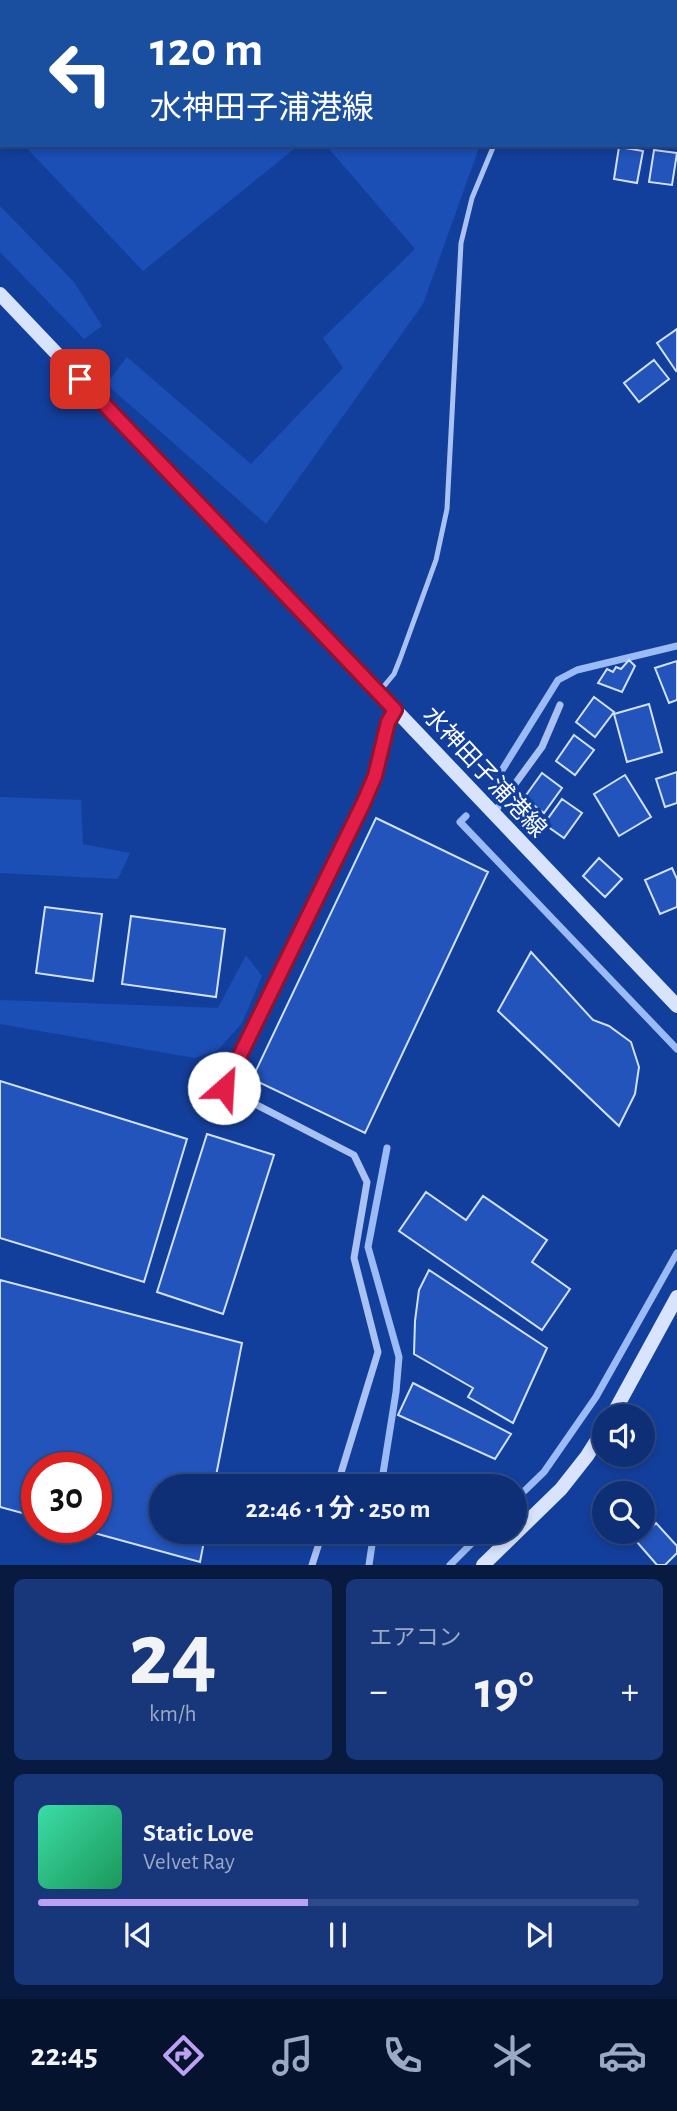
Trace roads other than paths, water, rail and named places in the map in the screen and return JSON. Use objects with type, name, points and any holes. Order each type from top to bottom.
[{"type":"main road","name":"水神田子浦港線","points":[[0,294],[677,1006]]},
{"type":"main road","points":[[619,1404],[677,1297]]},
{"type":"main road","points":[[483,1565],[561,1489],[592,1448]]},
{"type":"street","points":[[493,814],[542,747],[560,705]]},
{"type":"street","points":[[341,1474],[378,1352],[354,1258],[367,1182],[354,1155],[224,1088],[363,804],[375,776],[388,722],[395,710]]},
{"type":"street","points":[[312,1565],[319,1544]]},
{"type":"lane","points":[[379,692],[394,674],[443,534],[451,471],[461,243],[472,198],[493,147]]},
{"type":"waterway","points":[[494,783],[558,680],[577,670],[677,646]]},
{"type":"waterway","points":[[466,816],[460,822],[677,1049]]},
{"type":"waterway","points":[[383,1474],[399,1357],[368,1247],[387,1148]]},
{"type":"waterway","points":[[527,1488],[544,1472],[596,1397],[677,1253]]},
{"type":"waterway","points":[[369,1565],[372,1544]]},
{"type":"waterway","points":[[450,1565],[471,1544]]}]
